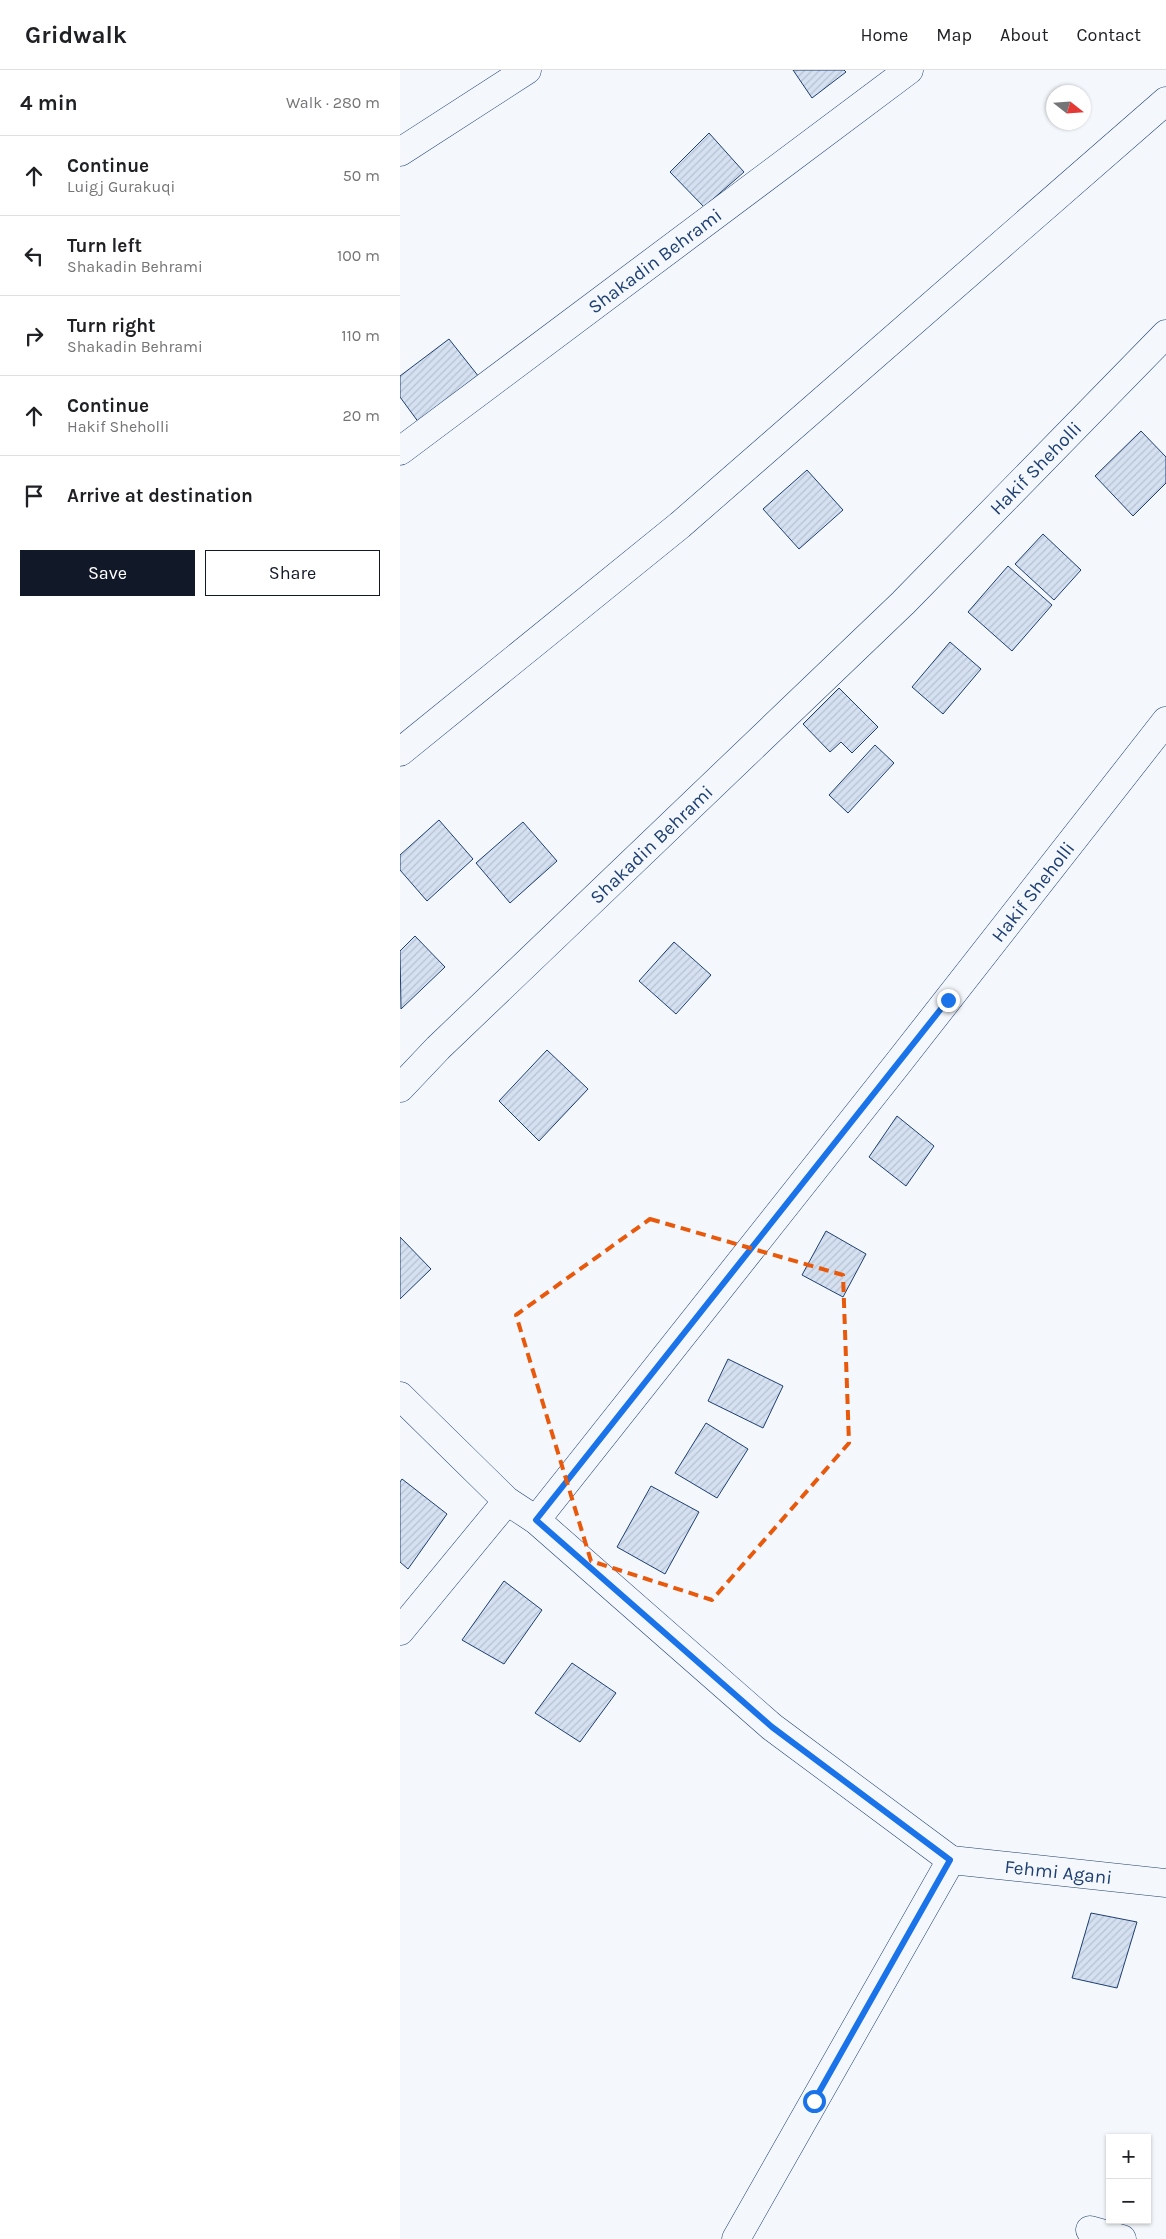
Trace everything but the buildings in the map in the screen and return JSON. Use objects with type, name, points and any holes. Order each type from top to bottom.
[{"type":"street","points":[[400,152],[527,70]]},
{"type":"street","name":"Shakadin Behrami","points":[[400,452],[909,70]]},
{"type":"street","points":[[400,752],[680,525],[1166,101]]},
{"type":"street","name":"Hakif Sheholli","points":[[903,603],[1166,334]]},
{"type":"street","name":"Shakadin Behrami","points":[[400,1088],[438,1048],[903,603]]},
{"type":"street","name":"Hakif Sheholli","points":[[536,1520],[1166,721]]},
{"type":"street","points":[[400,1396],[507,1501],[536,1520],[772,1727],[950,1860],[736,2239]]},
{"type":"street","points":[[400,1631],[507,1501]]},
{"type":"street","name":"Fehmi Agani","points":[[950,1860],[1166,1883]]},
{"type":"street","points":[[1090,2230],[1122,2239]]},
{"type":"highlighted area","points":[[650,1219],[843,1275],[849,1443],[712,1600],[591,1561],[516,1315]]},
{"type":"route","points":[[814,2101],[950,1860],[772,1727],[536,1520],[948,1000]]}]
